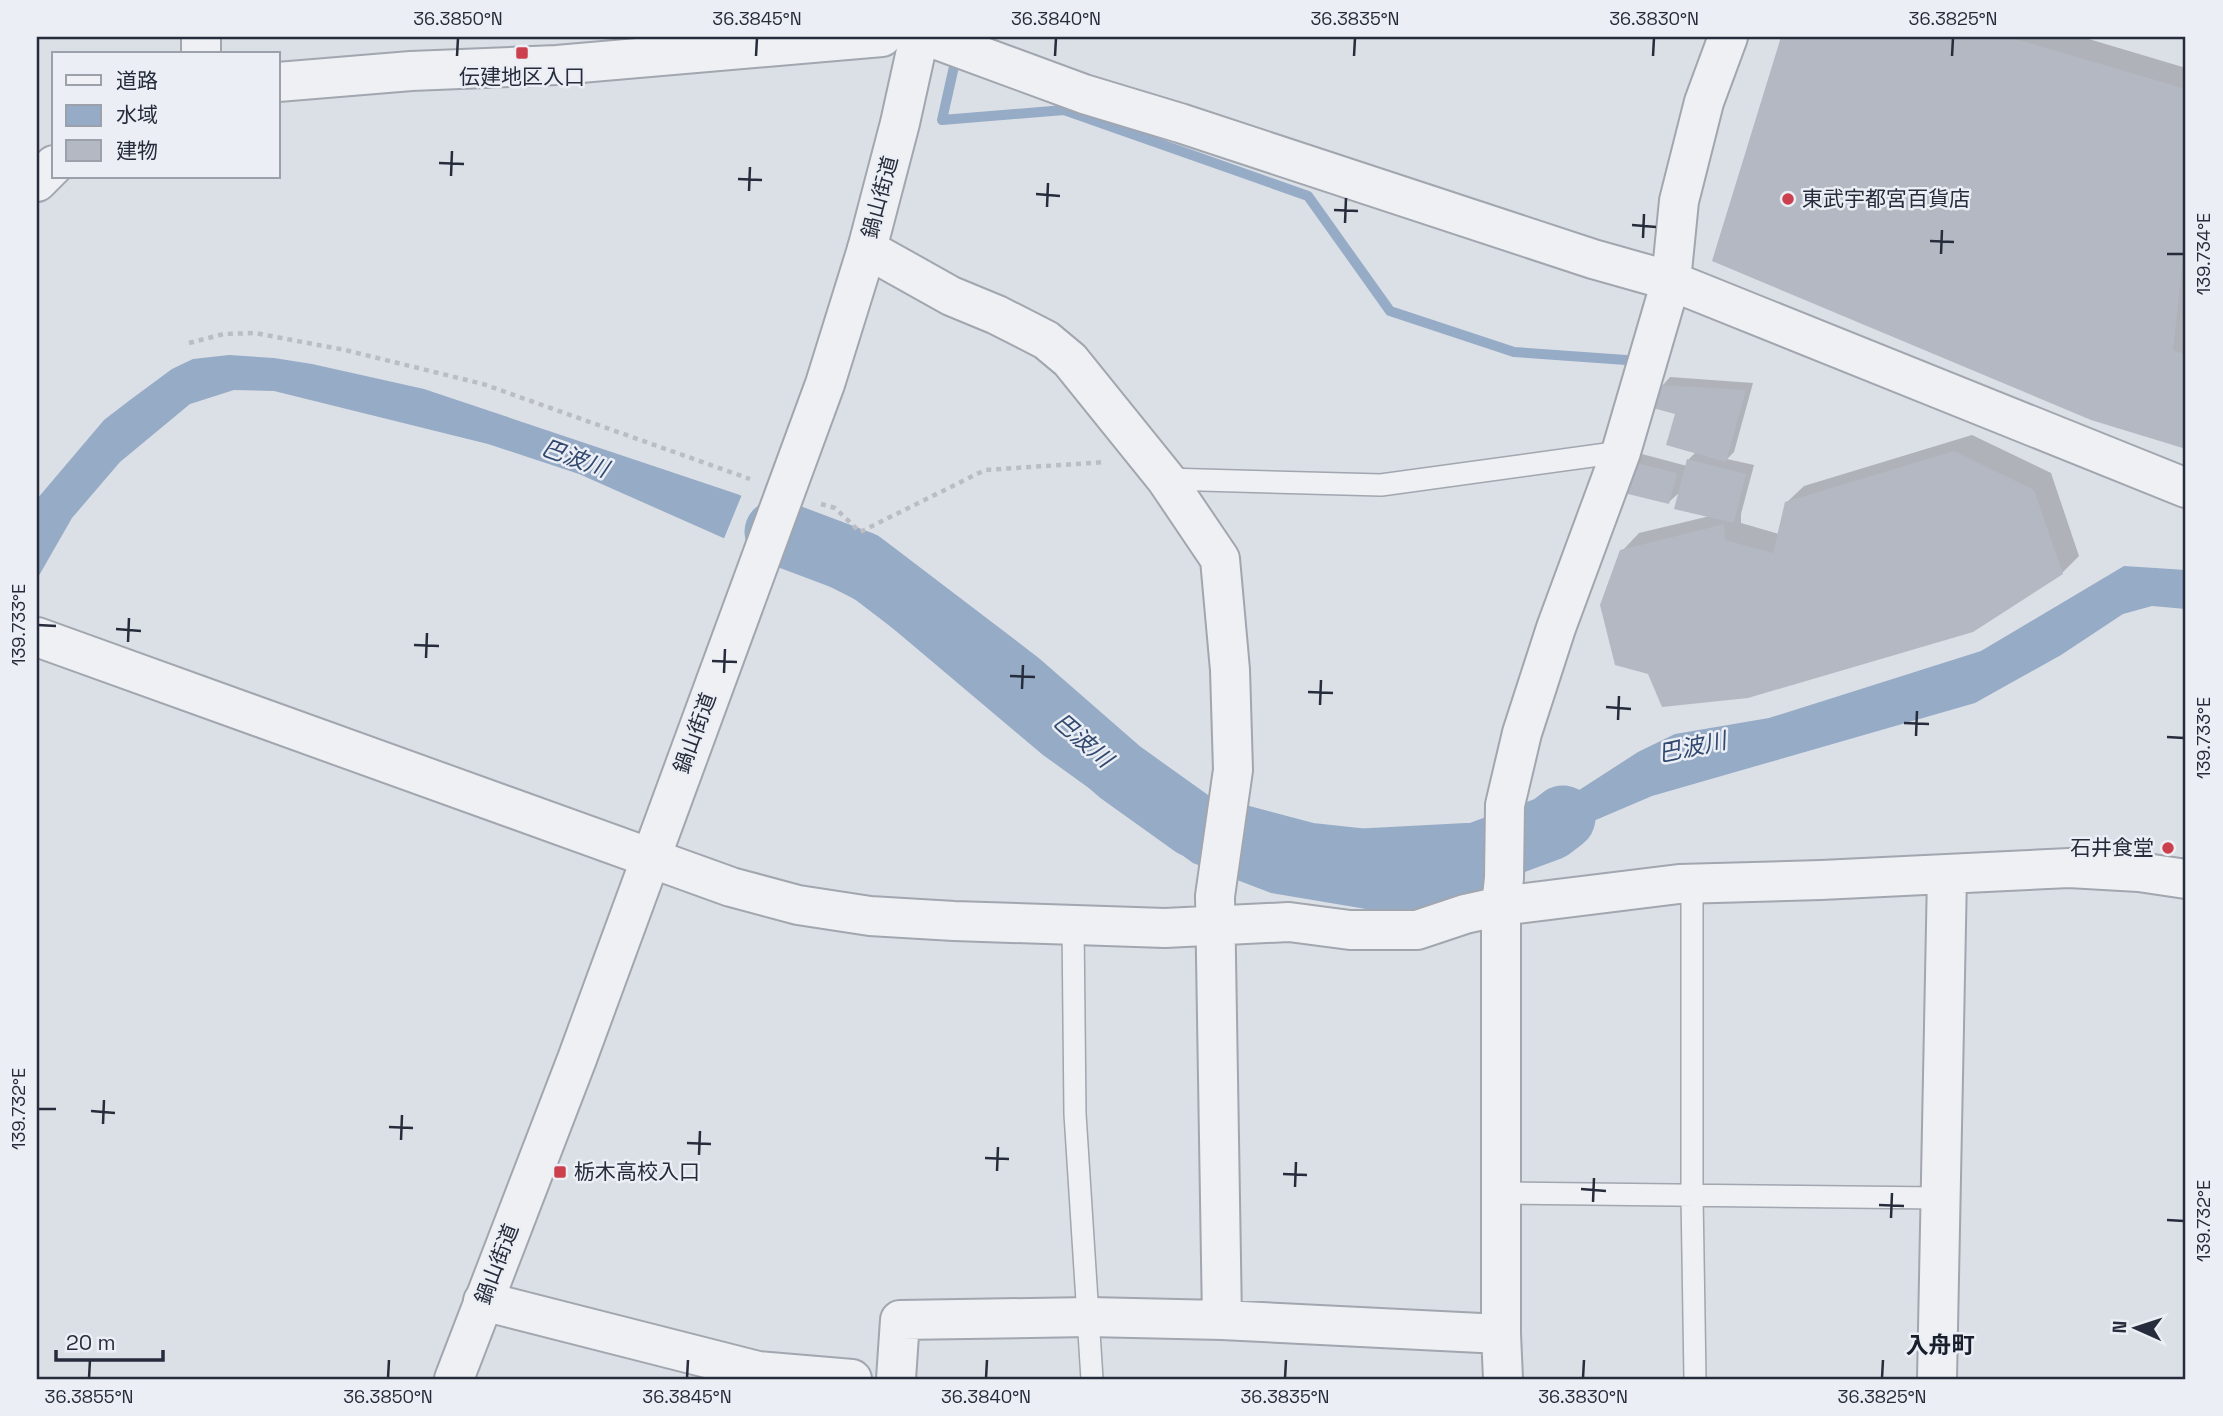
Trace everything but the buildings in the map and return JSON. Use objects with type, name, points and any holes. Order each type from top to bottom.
[{"type":"street","points":[[280,82],[411,71],[557,65],[882,37]]},
{"type":"street","name":"鍋山街道","points":[[454,1379],[577,1059],[825,384],[867,249],[919,37]]},
{"type":"street","points":[[929,37],[1084,94],[1180,122],[1593,259],[1671,281],[2186,488]]},
{"type":"street","points":[[1503,1379],[1500,1193],[1505,805],[1522,733],[1556,628],[1621,452],[1671,281],[1679,201],[1704,102],[1727,37]]},
{"type":"street","points":[[37,182],[52,167]]},
{"type":"street","points":[[867,249],[951,296],[997,314],[1046,340],[1070,360],[1157,469],[1220,559],[1230,670],[1233,769],[1216,911],[1222,1320]]},
{"type":"street","points":[[37,639],[731,887],[798,905],[870,916],[1165,928],[1216,911],[1350,930],[1418,930],[1465,914],[1503,892],[2069,868],[2139,872],[2186,879]]},
{"type":"street","points":[[1937,1379],[1947,875]]},
{"type":"street","points":[[483,1301],[758,1371],[852,1379]]},
{"type":"street","points":[[896,1379],[900,1320],[1089,1317],[1222,1320],[1501,1334]]},
{"type":"lane","points":[[1157,469],[1381,485],[1621,452]]},
{"type":"lane","points":[[1692,884],[1695,1379]]},
{"type":"lane","points":[[1073,924],[1075,1114],[1092,1379]]},
{"type":"lane","points":[[1500,1193],[1940,1198]]},
{"type":"path","points":[[190,343],[224,334],[255,333],[345,350],[483,384],[785,495],[835,509],[860,532],[985,470],[1157,469]]},
{"type":"water","points":[[229,355],[312,364],[424,389],[737,494],[833,532],[862,566],[929,614],[1040,701],[1058,724],[1205,830],[1256,855],[1362,877],[1428,881],[1457,869],[1638,752],[1675,734],[1769,718],[1981,651],[2124,566],[2186,570],[2186,609],[2152,606],[2123,614],[2061,655],[1975,703],[1652,796],[1584,825],[1460,903],[1429,910],[1384,912],[1271,893],[1193,863],[1043,755],[864,604],[807,575],[579,474],[488,444],[274,391],[234,390],[190,404],[120,462],[72,518],[37,579],[37,499],[104,420],[172,369],[193,359]]},
{"type":"pier","points":[[743,492],[817,522],[798,574],[723,541]]},
{"type":"waterway","points":[[957,53],[942,120],[1064,110],[1308,196],[1390,311],[1514,352],[1626,360]]},
{"type":"waterway","name":"巴波川","points":[[777,532],[862,564],[1018,683],[1120,772],[1194,825],[1307,855],[1363,861],[1477,855],[1550,828],[1563,818]]},
{"type":"place","name":"伝建地区入口","points":[[522,53]]},
{"type":"place","name":"東武宇都宮百貨店","points":[[1788,199]]},
{"type":"place","name":"石井食堂","points":[[2168,848]]},
{"type":"place","name":"栃木高校入口","points":[[560,1172]]},
{"type":"district","name":"入舟町","points":[[1940,1345]]}]
